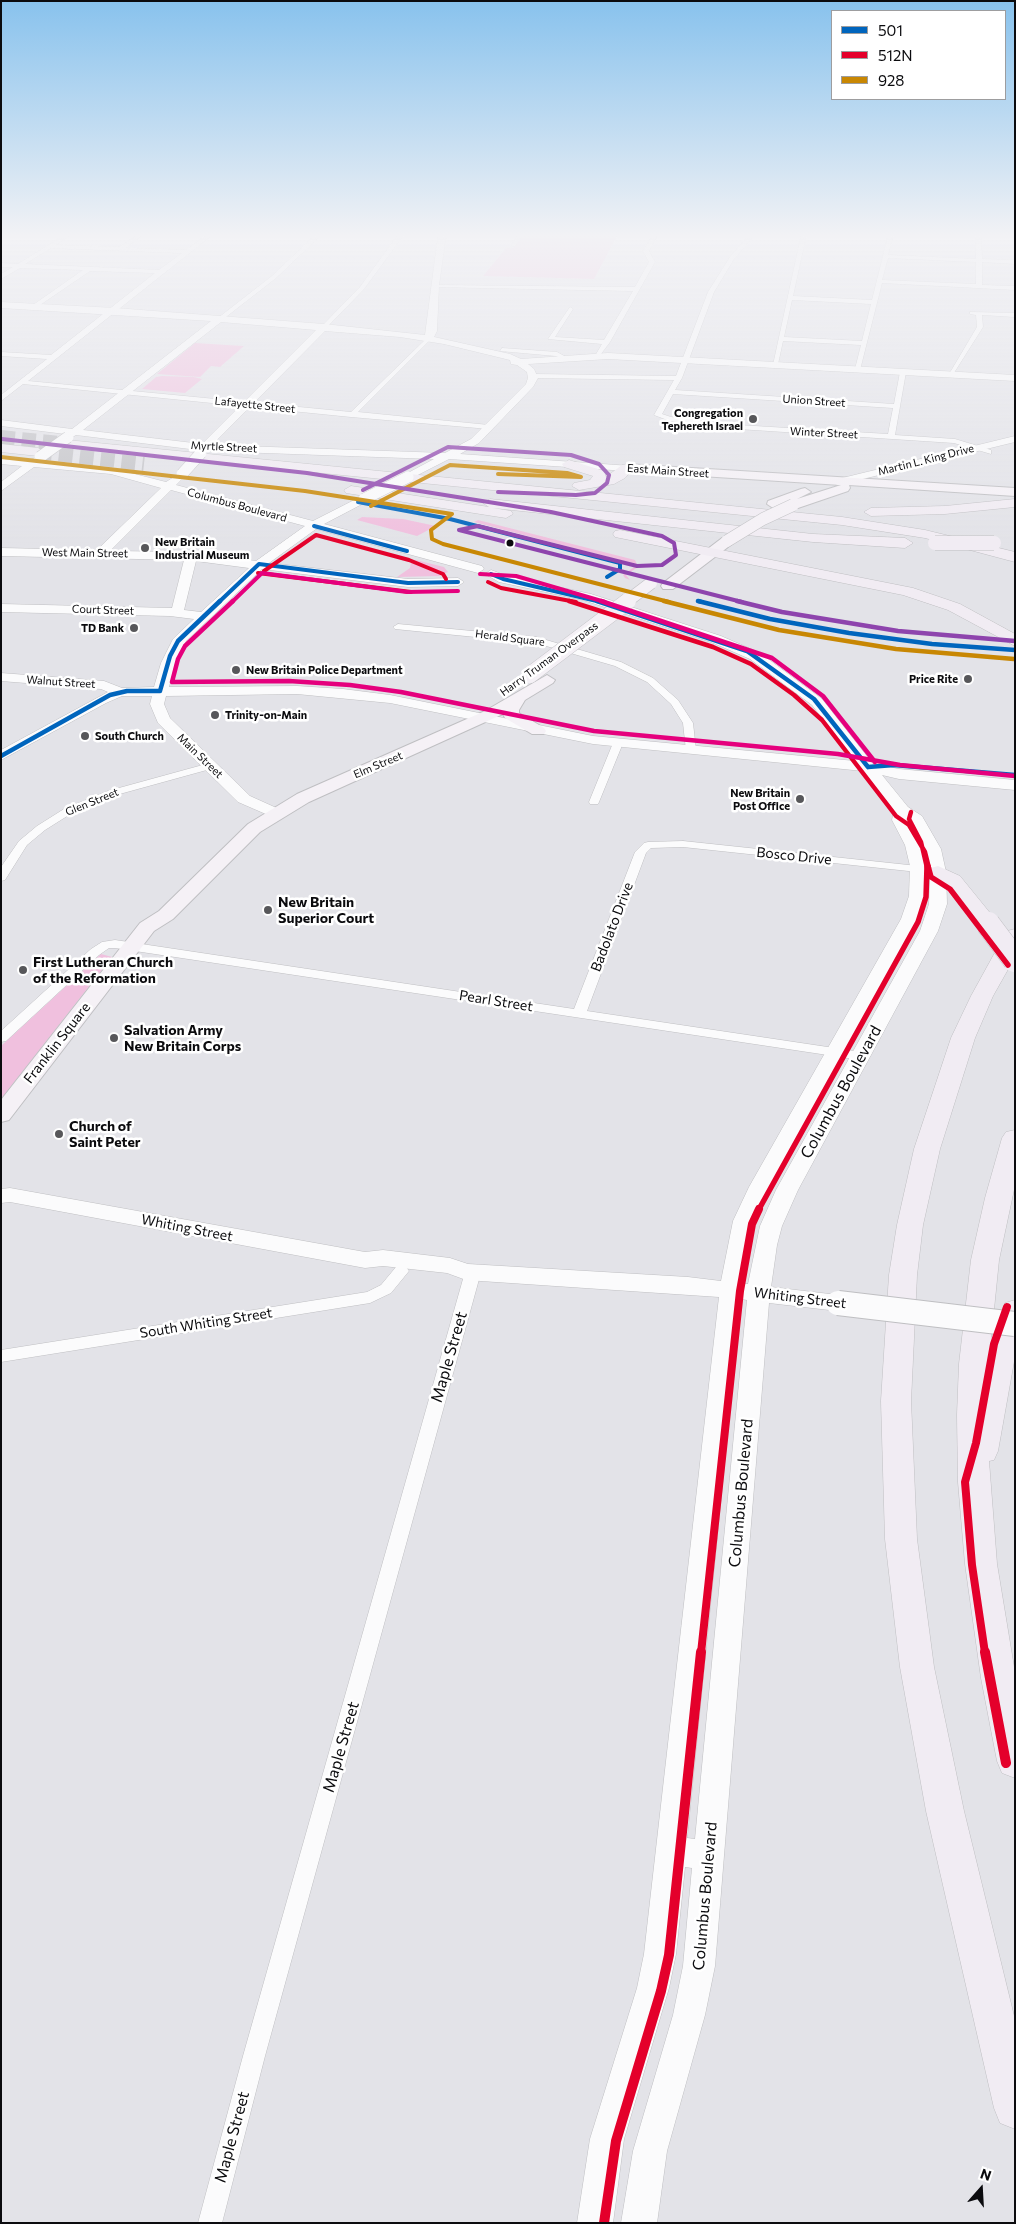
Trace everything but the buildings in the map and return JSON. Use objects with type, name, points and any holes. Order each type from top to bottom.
[{"type":"highway","points":[[70,437],[444,482],[749,510],[902,529],[964,542],[1015,557]]},
{"type":"highway","points":[[1,448],[37,458]]},
{"type":"highway","points":[[144,464],[658,523],[821,539],[935,544],[1015,542]]},
{"type":"highway","points":[[569,464],[598,474],[600,478],[594,484]]},
{"type":"highway","points":[[444,482],[569,486],[612,480],[626,468]]},
{"type":"highway","points":[[306,482],[334,488],[443,503],[707,545],[913,592],[960,610],[1015,641]]},
{"type":"highway","points":[[749,510],[900,512],[1015,504]]},
{"type":"highway","points":[[658,523],[824,554]]},
{"type":"highway","points":[[879,569],[960,601],[1015,634]]},
{"type":"highway","points":[[928,871],[953,880],[1001,930],[1015,960]]},
{"type":"highway","points":[[1001,930],[982,996],[963,1038],[927,1148],[911,1218],[903,1275],[896,1401],[901,1539],[918,1667],[944,1810],[1015,2108]]},
{"type":"highway","points":[[1015,1138],[993,1218],[978,1319],[972,1389],[974,1482],[980,1555],[991,1636],[1015,1761]]},
{"type":"highway","points":[[974,1482],[985,1445],[1003,1346],[1015,1310]]},
{"type":"main road","name":"East Main Street","points":[[626,468],[859,484],[1015,492]]},
{"type":"main road","points":[[899,474],[902,481],[915,486]]},
{"type":"main road","points":[[773,478],[799,489],[796,500]]},
{"type":"main road","name":"Harry Truman Overpass","points":[[482,719],[547,680],[668,586],[707,545],[727,541],[796,500],[838,482]]},
{"type":"main road","name":"East Main Street","points":[[859,484],[882,488],[1015,497]]},
{"type":"main road","name":"Harry Truman Overpass","points":[[463,715],[497,697],[530,675],[651,582],[707,545],[740,520],[773,504],[859,484]]},
{"type":"main road","points":[[518,699],[511,710],[511,715],[538,730]]},
{"type":"main road","name":"Elm Street","points":[[268,811],[288,792],[463,715]]},
{"type":"main road","name":"Elm Street","points":[[268,811],[330,786],[482,719]]},
{"type":"main road","points":[[330,786],[332,779],[341,769]]},
{"type":"main road","name":"Franklin Square","points":[[1,1116],[147,927],[151,913],[165,906],[226,844],[268,811]]},
{"type":"street","points":[[1,399],[74,340]]},
{"type":"street","points":[[1,488],[37,458],[70,437],[193,340]]},
{"type":"street","points":[[100,554],[182,474],[246,404],[311,340]]},
{"type":"street","points":[[351,415],[427,340]]},
{"type":"street","points":[[431,340],[519,362],[598,356],[1015,378]]},
{"type":"street","points":[[566,340],[607,342],[598,356]]},
{"type":"street","points":[[670,392],[679,378],[693,340]]},
{"type":"street","points":[[775,364],[781,340]]},
{"type":"street","points":[[797,340],[864,343]]},
{"type":"street","points":[[858,369],[865,340]]},
{"type":"street","points":[[950,375],[972,340]]},
{"type":"street","points":[[502,350],[557,354],[565,358]]},
{"type":"street","points":[[1,354],[52,357]]},
{"type":"street","points":[[519,362],[530,370],[534,376],[679,378]]},
{"type":"street","points":[[891,437],[904,372]]},
{"type":"street","name":"Main Street","points":[[268,811],[244,799],[163,720],[157,705],[175,646],[259,564],[314,526],[472,443],[529,386],[534,376]]},
{"type":"street","name":"Lafayette Street","points":[[22,382],[489,427]]},
{"type":"street","name":"Union Street","points":[[670,392],[897,406]]},
{"type":"street","name":"Winter Street","points":[[670,392],[658,415],[734,427],[955,441],[983,450]]},
{"type":"street","name":"Myrtle Street","points":[[1,423],[70,437],[203,450],[448,456]]},
{"type":"street","name":"Martin L. King Drive","points":[[859,484],[983,450],[1015,439]]},
{"type":"street","name":"Martin L. King Drive","points":[[838,482],[983,450],[1015,445]]},
{"type":"street","name":"East Main Street","points":[[448,456],[626,468]]},
{"type":"street","name":"Columbus Boulevard","points":[[1,461],[37,458],[108,470],[478,569],[503,579],[560,590],[768,666],[817,702],[902,810],[900,820],[928,871],[938,904],[931,927],[778,1210],[766,1245],[759,1293],[701,1950],[694,1994],[654,2133],[639,2223]]},
{"type":"street","name":"West Main Street","points":[[1,552],[191,556],[412,583],[454,576]]},
{"type":"street","name":"Columbus Boulevard","points":[[412,552],[448,567],[454,576],[480,583],[521,586],[593,603]]},
{"type":"street","points":[[177,612],[191,556]]},
{"type":"street","points":[[454,576],[462,569],[478,569]]},
{"type":"street","points":[[480,583],[489,579],[491,574]]},
{"type":"street","name":"Court Street","points":[[1,608],[177,612],[204,616]]},
{"type":"street","name":"Herald Square","points":[[398,627],[532,640],[570,648],[618,664],[650,680],[675,702],[688,723],[692,736],[691,750]]},
{"type":"street","name":"Walnut Street","points":[[1,677],[104,685],[120,692]]},
{"type":"street","points":[[1,756],[101,700],[120,692],[328,692],[390,699],[538,730],[618,743],[868,767],[899,774],[1015,785]]},
{"type":"street","points":[[594,802],[618,743]]},
{"type":"street","points":[[868,767],[894,765],[1015,775]]},
{"type":"street","name":"Glen Street","points":[[1,878],[23,843],[41,828],[68,811],[119,791],[210,766]]},
{"type":"street","name":"Bosco Drive","points":[[650,844],[676,844],[928,871]]},
{"type":"street","name":"Badolato Drive","points":[[579,1014],[641,852],[650,844]]},
{"type":"street","name":"Columbus Boulevard","points":[[595,2223],[607,2139],[655,1981],[672,1850],[731,1290],[739,1240],[749,1209],[908,926],[928,871]]},
{"type":"street","points":[[1,1038],[98,950],[111,944],[132,946]]},
{"type":"street","name":"Pearl Street","points":[[132,946],[861,1056]]},
{"type":"street","name":"Whiting Street","points":[[4,1193],[365,1260],[383,1258],[450,1266],[470,1272],[731,1290],[1015,1324]]},
{"type":"street","name":"Whiting Street","points":[[365,1260],[380,1268],[400,1271],[445,1276],[470,1272]]},
{"type":"street","name":"South Whiting Street","points":[[1,1356],[370,1297],[386,1289],[400,1271]]},
{"type":"street","name":"Maple Street","points":[[210,2223],[254,2056],[470,1272]]},
{"type":"street","points":[[672,1850],[709,1856]]},
{"type":"shaded area","points":[[195,343],[244,346],[220,367],[211,366],[200,377],[157,374]]},
{"type":"shaded area","points":[[156,377],[202,379],[185,393],[142,389]]},
{"type":"shaded area","points":[[362,517],[403,519],[436,526],[417,536],[357,520]]},
{"type":"shaded area","points":[[478,520],[635,560],[638,567],[626,575],[630,580],[623,575],[634,567],[631,563],[474,522]]},
{"type":"shaded area","points":[[416,560],[444,567],[448,572],[439,576],[397,577],[410,568],[411,562]]},
{"type":"shaded area","points":[[101,954],[112,957],[1,1099],[1,1046]]},
{"type":"tunnel","points":[[1,437],[60,443]]},
{"type":"tunnel","points":[[38,452],[144,464]]},
{"type":"transit line","points":[[2,439],[307,473],[551,512],[662,536],[674,543],[676,555],[662,565],[637,566],[478,526],[465,527],[459,530],[782,612],[898,631],[1015,641]]},
{"type":"transit line","points":[[363,490],[448,447],[571,455],[599,464],[609,475],[607,483],[595,493],[576,495],[498,492]]},
{"type":"transit line","name":"928","points":[[1,457],[305,491],[452,514],[431,530],[432,539],[443,544],[779,630],[896,649],[1014,659]]},
{"type":"transit line","name":"928","points":[[371,506],[450,465],[567,473],[581,477],[498,474]]},
{"type":"transit line","name":"501","points":[[358,502],[450,519],[620,563],[620,569],[607,577]]},
{"type":"transit line","name":"501","points":[[314,526],[407,551]]},
{"type":"transit line","name":"512N","points":[[264,571],[316,535],[409,560],[443,574],[446,579]]},
{"type":"transit line","name":"501","points":[[259,564],[408,583],[458,582]]},
{"type":"transit line","name":"501","points":[[160,691],[170,656],[178,641],[259,564]]},
{"type":"transit line","name":"512N","points":[[258,573],[411,592]]},
{"type":"transit line","points":[[458,591],[407,592],[262,573],[185,646],[178,659],[172,682],[289,681],[350,685],[401,692],[594,731],[838,754],[900,765],[1015,776]]},
{"type":"transit line","points":[[480,574],[516,576],[552,585],[694,630],[772,658],[823,696],[875,762]]},
{"type":"transit line","name":"501","points":[[491,574],[503,579],[586,597],[747,651],[814,699],[868,767]]},
{"type":"transit line","name":"512N","points":[[488,582],[501,588],[576,602],[713,647],[751,664],[794,695],[822,720],[896,816],[909,825],[925,852],[931,877],[950,889],[1008,965]]},
{"type":"transit line","name":"501","points":[[698,601],[770,619],[849,633],[932,644],[1015,650]]},
{"type":"transit line","name":"501","points":[[1,756],[110,695],[127,691],[160,691]]},
{"type":"transit line","name":"501","points":[[868,767],[894,765],[1015,775]]},
{"type":"transit line","name":"512N","points":[[604,2223],[616,2141],[661,1991],[669,1955],[740,1291],[752,1224],[768,1191],[918,922],[926,897],[927,866],[921,842],[909,819],[911,812]]},
{"type":"transit line","name":"512N","points":[[1006,1763],[982,1637],[972,1565],[965,1482],[976,1443],[994,1344],[1007,1307]]},
{"type":"place","name":"Congregation Tephereth Israel","points":[[753,419]]},
{"type":"place","name":"New Britain Industrial Museum","points":[[145,548]]},
{"type":"place","name":"TD Bank","points":[[134,628]]},
{"type":"place","name":"New Britain Police Department","points":[[236,670]]},
{"type":"place","name":"Price Rite","points":[[968,679]]},
{"type":"place","name":"Trinity-on-Main","points":[[215,715]]},
{"type":"place","name":"South Church","points":[[85,736]]},
{"type":"place","name":"New Britain Post Office","points":[[800,799]]},
{"type":"place","name":"New Britain Superior Court","points":[[268,910]]},
{"type":"place","name":"First Lutheran Church of the Reformation","points":[[23,970]]},
{"type":"place","name":"Salvation Army New Britain Corps","points":[[114,1038]]},
{"type":"place","name":"Church of Saint Peter","points":[[59,1134]]}]
